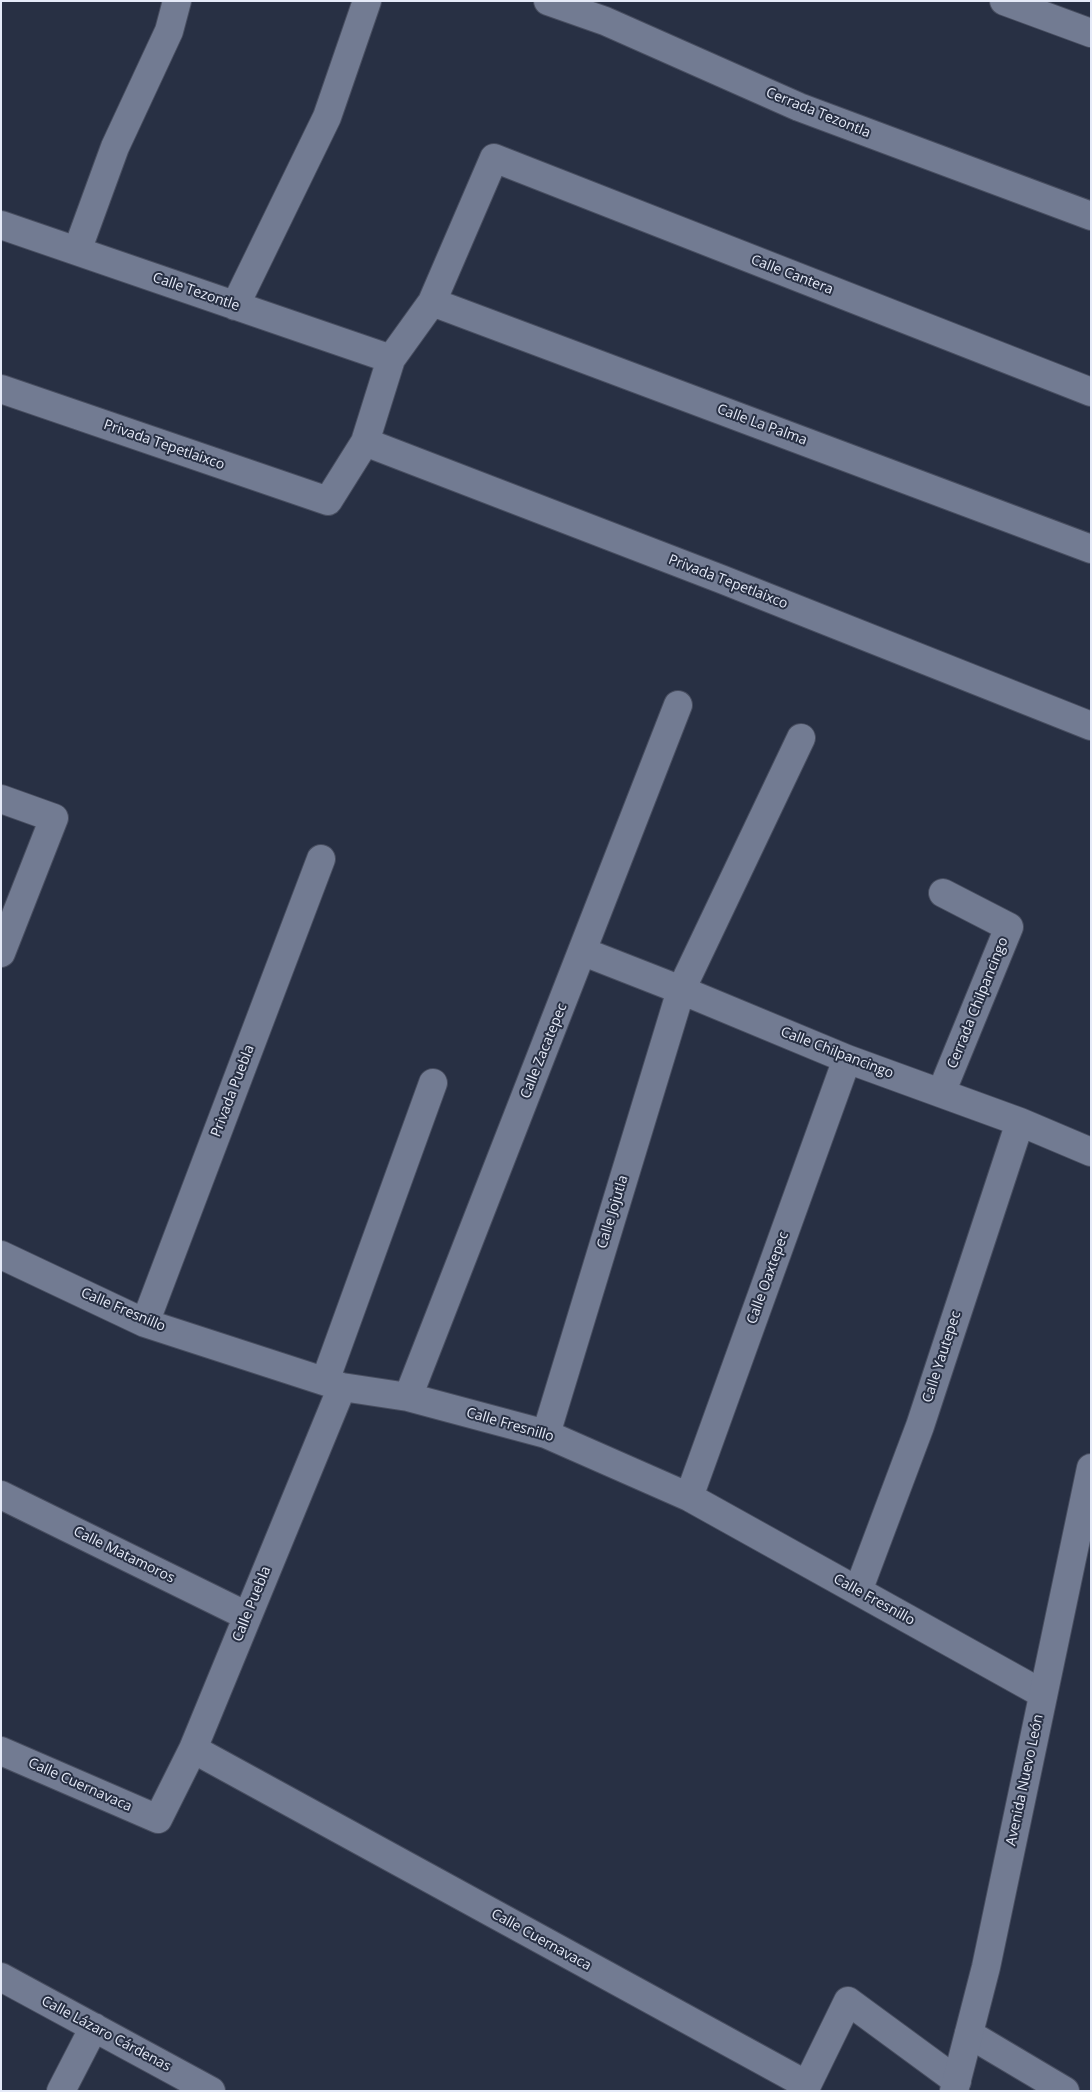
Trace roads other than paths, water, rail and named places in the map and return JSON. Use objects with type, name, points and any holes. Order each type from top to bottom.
[{"type":"street","points":[[77,252],[115,147],[169,31],[177,1]]},
{"type":"street","points":[[235,306],[327,117],[367,1]]},
{"type":"street","name":"Cerrada Tezontla","points":[[548,1],[605,21],[800,107],[1091,216]]},
{"type":"street","points":[[1004,1],[1091,33]]},
{"type":"street","name":"Calle Cantera","points":[[432,302],[494,158],[1091,392]]},
{"type":"street","name":"Calle Tezontle","points":[[1,226],[391,359]]},
{"type":"street","points":[[365,442],[391,359],[432,302]]},
{"type":"street","name":"Calle La Palma","points":[[432,302],[1091,549]]},
{"type":"street","name":"Privada Tepetlaixco","points":[[1,389],[328,501],[365,442],[722,579],[1091,726]]},
{"type":"street","name":"Calle Zacatepec","points":[[408,1397],[556,1018],[584,952],[678,705]]},
{"type":"street","name":"Calle Jojutla","points":[[546,1434],[681,990],[801,738]]},
{"type":"street","points":[[1,799],[54,818],[1,953]]},
{"type":"street","name":"Privada Puebla","points":[[145,1323],[321,859]]},
{"type":"street","name":"Cerrada Chilpancingo","points":[[941,1093],[1010,927],[943,893]]},
{"type":"street","name":"Calle Chilpancingo","points":[[584,952],[847,1059],[1020,1122],[1091,1152]]},
{"type":"street","name":"Calle Oaxtepec","points":[[689,1497],[847,1059]]},
{"type":"street","name":"Calle Puebla","points":[[158,1819],[193,1749],[247,1616],[333,1384],[433,1083]]},
{"type":"street","name":"Calle Yautepec","points":[[858,1591],[920,1426],[1020,1122]]},
{"type":"street","name":"Calle Fresnillo","points":[[1,1255],[145,1323],[333,1384],[408,1397],[546,1434],[689,1497],[1043,1694]]},
{"type":"street","name":"Avenida Nuevo León","points":[[955,2086],[986,1967],[1091,1468]]},
{"type":"street","name":"Calle Matamoros","points":[[1,1495],[247,1616]]},
{"type":"street","name":"Calle Cuernavaca","points":[[193,1749],[807,2085],[848,2002],[955,2086]]},
{"type":"street","name":"Calle Cuernavaca","points":[[1,1750],[158,1819]]},
{"type":"street","name":"Calle Lázaro Cárdenas","points":[[1,1977],[212,2091]]},
{"type":"street","points":[[60,2091],[94,2027]]},
{"type":"street","points":[[969,2034],[1065,2091]]}]
